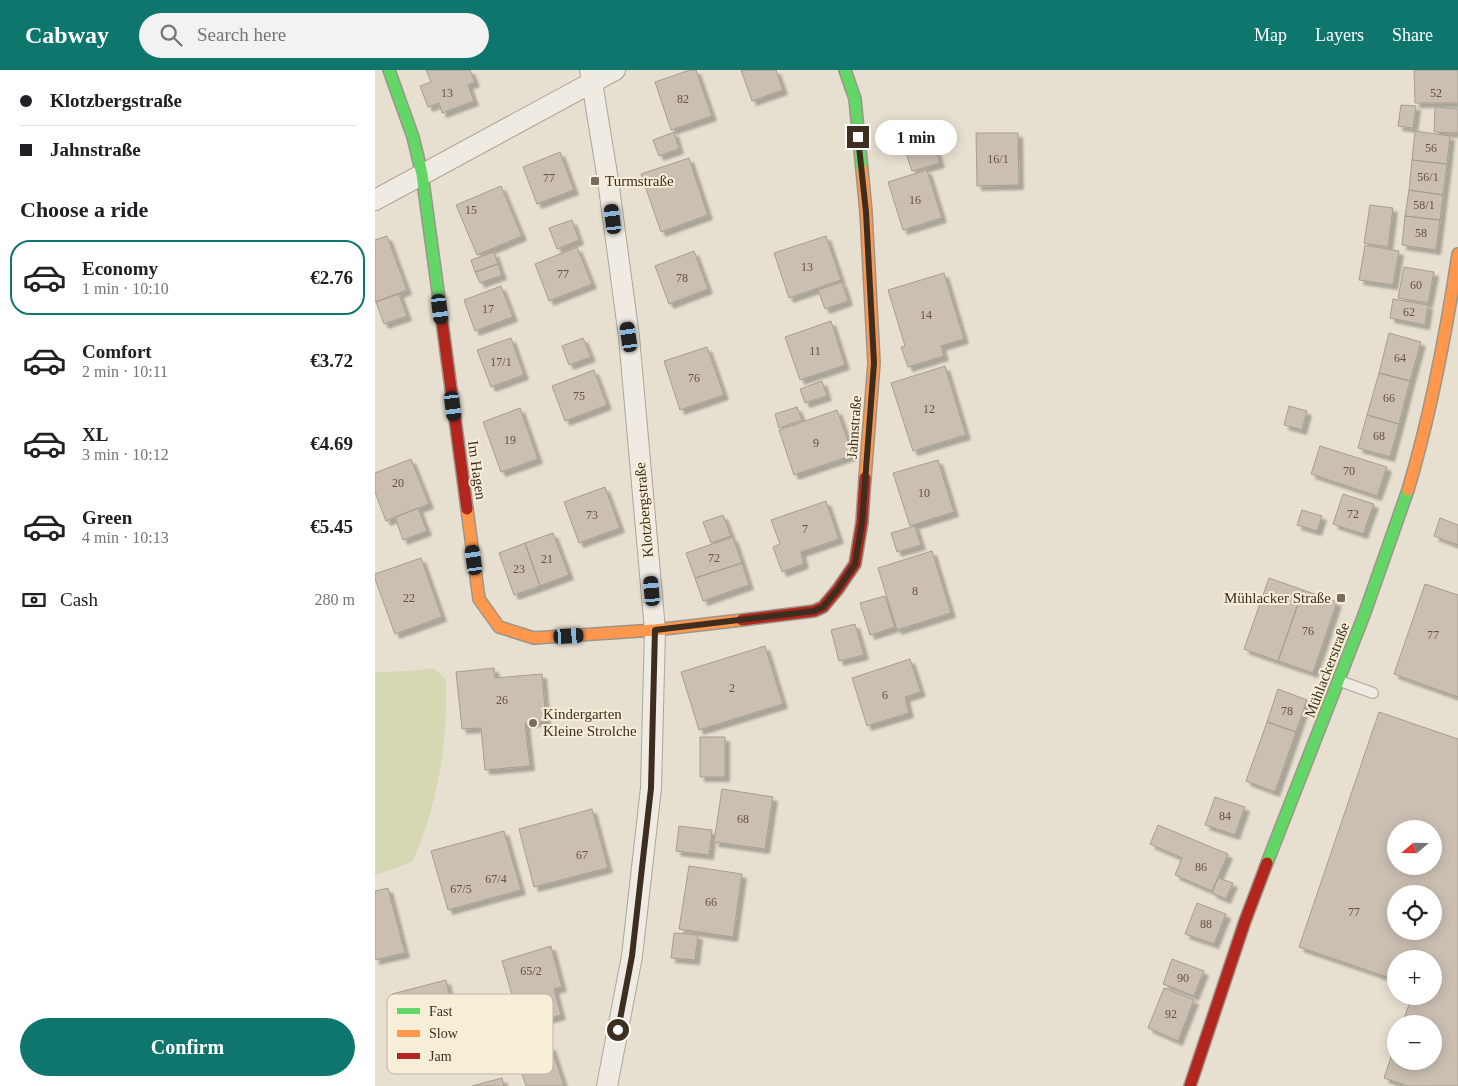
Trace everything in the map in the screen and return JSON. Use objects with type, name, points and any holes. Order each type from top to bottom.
[{"type":"street","name":"Im Hagen","points":[[389,70],[413,137],[422,174],[479,599],[499,627],[535,638],[655,630]]},
{"type":"street","points":[[375,200],[591,76],[615,70]]},
{"type":"street","name":"Jahnstraße","points":[[655,630],[814,611],[823,607],[855,564],[862,522],[874,363],[866,212],[857,118],[855,99],[845,70]]},
{"type":"street","name":"Klotzbergstraße","points":[[591,76],[608,180],[629,337],[655,630],[650,798],[632,956],[607,1086]]},
{"type":"street","name":"Mühlackerstraße","points":[[1190,1086],[1253,900],[1340,681],[1399,518],[1424,431],[1443,342],[1458,254]]},
{"type":"lane","points":[[1340,681],[1373,693]]},
{"type":"green space","points":[[434,668],[446,680],[446,703],[443,750],[429,819],[412,862],[375,875],[375,672]]},
{"type":"building","points":[[426,70],[470,70],[475,82],[468,85],[474,101],[442,113],[439,103],[428,107],[420,86],[431,82]]},
{"type":"building","points":[[690,70],[696,70],[712,116],[671,130],[655,82]]},
{"type":"building","points":[[741,70],[776,70],[783,90],[752,101]]},
{"type":"building","points":[[1414,70],[1458,70],[1458,103],[1415,103]]},
{"type":"building","points":[[1401,105],[1416,106],[1413,128],[1398,126]]},
{"type":"building","points":[[1435,107],[1458,109],[1458,133],[1434,132]]},
{"type":"building","points":[[1415,131],[1450,136],[1447,164],[1412,160]]},
{"type":"building","points":[[674,132],[679,149],[659,156],[653,140]]},
{"type":"building","points":[[976,133],[1018,133],[1019,185],[977,186]]},
{"type":"building","points":[[932,138],[940,163],[912,171],[904,147]]},
{"type":"building","points":[[560,152],[574,190],[537,204],[523,167]]},
{"type":"building","points":[[689,158],[708,215],[661,232],[641,174]]},
{"type":"building","points":[[1412,160],[1447,164],[1443,195],[1409,190]]},
{"type":"building","points":[[927,170],[942,218],[903,230],[888,182]]},
{"type":"building","points":[[501,186],[522,236],[477,255],[456,205]]},
{"type":"building","points":[[1409,190],[1443,195],[1440,220],[1405,216]]},
{"type":"building","points":[[1370,205],[1393,208],[1388,247],[1364,243]]},
{"type":"building","points":[[1405,216],[1440,220],[1436,250],[1402,245]]},
{"type":"building","points":[[572,220],[579,240],[557,249],[549,228]]},
{"type":"building","points":[[387,236],[407,290],[375,302],[375,240]]},
{"type":"building","points":[[826,236],[841,280],[789,298],[774,253]]},
{"type":"building","points":[[1365,245],[1399,251],[1393,285],[1359,280]]},
{"type":"building","points":[[577,247],[592,284],[549,301],[535,264]]},
{"type":"building","points":[[694,251],[708,289],[669,304],[655,266]]},
{"type":"building","points":[[494,252],[498,264],[475,272],[471,260]]},
{"type":"building","points":[[498,264],[502,275],[480,283],[475,272]]},
{"type":"building","points":[[1404,267],[1434,272],[1428,303],[1398,298]]},
{"type":"building","points":[[944,273],[964,339],[941,346],[944,356],[908,367],[901,347],[905,346],[888,290]]},
{"type":"building","points":[[842,282],[848,301],[825,309],[818,290]]},
{"type":"building","points":[[501,286],[513,317],[475,331],[464,300]]},
{"type":"building","points":[[399,294],[407,316],[384,324],[376,302]]},
{"type":"building","points":[[1393,299],[1428,305],[1425,325],[1390,318]]},
{"type":"building","points":[[831,321],[845,365],[800,380],[785,337]]},
{"type":"building","points":[[1389,333],[1421,342],[1410,381],[1379,373]]},
{"type":"building","points":[[511,338],[524,375],[491,387],[477,350]]},
{"type":"building","points":[[583,338],[591,357],[569,365],[562,346]]},
{"type":"building","points":[[707,347],[724,395],[680,410],[664,361]]},
{"type":"building","points":[[945,366],[966,435],[913,451],[891,383]]},
{"type":"building","points":[[594,370],[607,405],[565,421],[552,386]]},
{"type":"building","points":[[1379,373],[1410,381],[1399,424],[1367,415]]},
{"type":"building","points":[[822,381],[827,396],[805,403],[800,389]]},
{"type":"building","points":[[1289,406],[1307,411],[1302,430],[1284,425]]},
{"type":"building","points":[[797,407],[802,420],[779,428],[775,414]]},
{"type":"building","points":[[520,408],[538,459],[501,472],[483,422]]},
{"type":"building","points":[[837,410],[853,455],[794,475],[779,430]]},
{"type":"building","points":[[1367,415],[1399,424],[1390,457],[1358,448]]},
{"type":"building","points":[[1320,446],[1387,467],[1377,496],[1311,474]]},
{"type":"building","points":[[411,459],[429,504],[386,521],[375,492],[375,473]]},
{"type":"building","points":[[938,460],[954,512],[910,526],[893,473]]},
{"type":"building","points":[[605,487],[620,528],[579,543],[564,502]]},
{"type":"building","points":[[1343,494],[1374,504],[1363,534],[1333,524]]},
{"type":"building","points":[[826,501],[839,539],[801,552],[804,564],[782,572],[773,547],[780,544],[771,520]]},
{"type":"building","points":[[418,508],[427,531],[403,540],[395,517]]},
{"type":"building","points":[[1302,510],[1322,516],[1317,531],[1297,525]]},
{"type":"building","points":[[723,515],[731,536],[711,543],[703,522]]},
{"type":"building","points":[[1440,518],[1458,525],[1458,545],[1434,536]]},
{"type":"building","points":[[915,526],[921,545],[897,552],[891,533]]},
{"type":"building","points":[[553,533],[569,575],[540,586],[525,543]]},
{"type":"building","points":[[733,537],[742,563],[695,578],[686,553]]},
{"type":"building","points":[[525,543],[540,586],[514,595],[499,553]]},
{"type":"building","points":[[932,551],[951,613],[897,630],[878,568]]},
{"type":"building","points":[[421,558],[442,617],[395,634],[375,579],[375,574]]},
{"type":"building","points":[[742,563],[749,585],[703,601],[695,578]]},
{"type":"building","points":[[1269,578],[1303,590],[1278,661],[1244,649]]},
{"type":"building","points":[[1425,584],[1458,595],[1458,697],[1394,674]]},
{"type":"building","points":[[1303,590],[1337,602],[1313,673],[1278,661]]},
{"type":"building","points":[[885,596],[895,627],[870,635],[860,603]]},
{"type":"building","points":[[855,624],[864,655],[839,661],[831,630]]},
{"type":"building","points":[[765,646],[783,704],[699,730],[681,672]]},
{"type":"building","points":[[910,659],[921,692],[905,697],[909,713],[867,726],[852,678]]},
{"type":"building","name":"Kindergarten Kleine Strolche","points":[[494,668],[495,678],[542,674],[546,721],[525,723],[530,766],[485,770],[481,728],[462,729],[456,672]]},
{"type":"building","points":[[1278,689],[1307,700],[1296,732],[1267,722]]},
{"type":"building","points":[[1379,712],[1458,739],[1458,1086],[1408,1086],[1384,1078],[1387,1069],[1442,1070],[1442,1015],[1405,1015],[1409,1005],[1442,1005],[1442,950],[1387,950],[1387,977],[1299,947]]},
{"type":"building","points":[[1267,722],[1296,732],[1275,792],[1246,781]]},
{"type":"building","points":[[700,737],[725,737],[725,777],[700,777]]},
{"type":"building","points":[[722,789],[773,797],[765,849],[714,842]]},
{"type":"building","points":[[1215,797],[1245,807],[1235,835],[1205,825]]},
{"type":"building","points":[[592,809],[608,868],[534,887],[519,829]]},
{"type":"building","points":[[1158,825],[1228,854],[1212,891],[1175,875],[1182,858],[1150,844]]},
{"type":"building","points":[[679,826],[712,830],[709,855],[676,851]]},
{"type":"building","points":[[504,831],[521,890],[448,910],[431,851]]},
{"type":"building","points":[[689,866],[742,874],[733,937],[679,929]]},
{"type":"building","points":[[1218,878],[1233,883],[1226,899],[1212,893]]},
{"type":"building","points":[[388,888],[405,953],[375,960],[375,891]]},
{"type":"building","points":[[1197,903],[1226,914],[1214,944],[1185,934]]},
{"type":"building","points":[[674,933],[698,935],[695,960],[671,958]]},
{"type":"building","points":[[551,946],[562,987],[554,989],[561,1015],[553,1017],[553,994],[512,994],[502,961]]},
{"type":"building","points":[[1172,959],[1204,971],[1194,996],[1163,984]]},
{"type":"building","points":[[446,980],[449,994],[392,994]]},
{"type":"building","points":[[1164,988],[1194,1000],[1178,1041],[1148,1028]]},
{"type":"building","points":[[553,1052],[564,1086],[526,1086],[522,1074],[553,1074]]},
{"type":"building","points":[[502,1078],[504,1086],[472,1086]]},
{"type":"traffic: fast","points":[[389,70],[413,137],[422,174],[440,306]]},
{"type":"traffic: fast","points":[[845,70],[855,99],[862,170]]},
{"type":"traffic: fast","points":[[1267,863],[1364,615],[1408,490]]},
{"type":"traffic: slow","points":[[862,170],[874,363],[865,478]]},
{"type":"traffic: slow","points":[[1408,490],[1424,432],[1437,373],[1458,254]]},
{"type":"traffic: slow","points":[[467,509],[479,599],[499,627],[534,638],[655,630],[742,620]]},
{"type":"traffic: jam","points":[[440,306],[467,509]]},
{"type":"traffic: jam","points":[[742,620],[814,611],[823,607],[855,564],[862,522],[865,478]]},
{"type":"traffic: jam","points":[[1190,1086],[1245,921],[1267,863]]},
{"type":"place","name":"Turmstraße","points":[[595,181]]},
{"type":"place","name":"Mühlacker Straße","points":[[1341,598]]},
{"type":"place","name":"Kindergarten Kleine Strolche","points":[[533,723]]},
{"type":"route","points":[[618,1030],[632,956],[651,788],[655,630],[814,611],[823,607],[855,564],[862,522],[874,363],[866,212],[858,137]]}]
